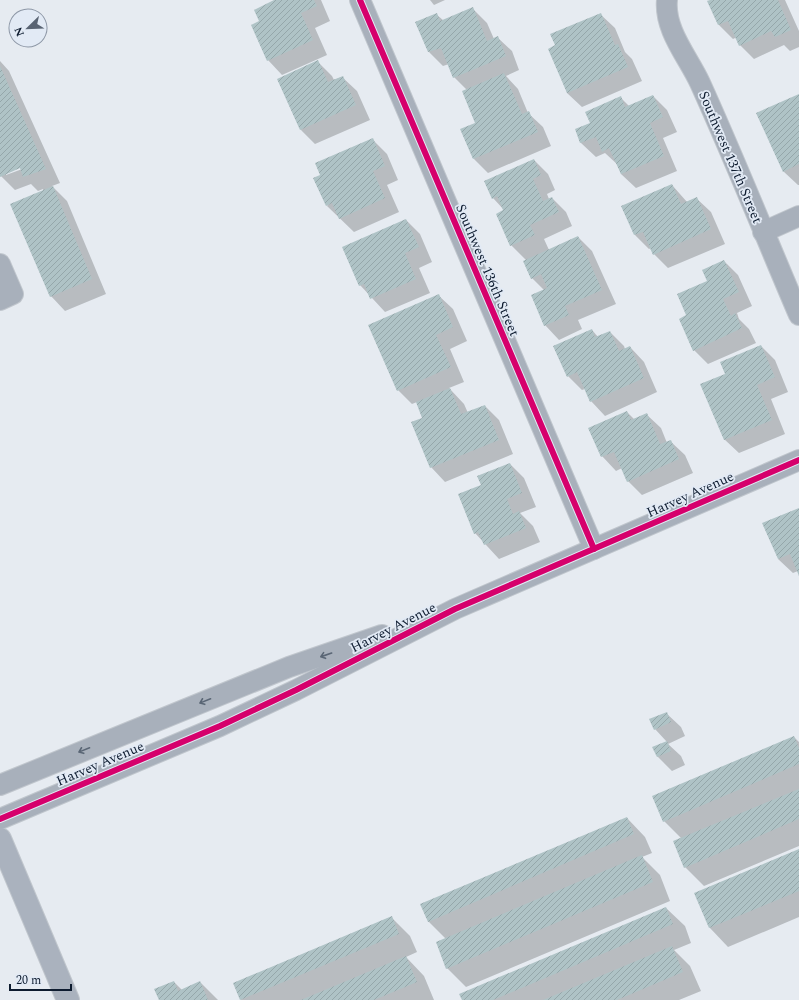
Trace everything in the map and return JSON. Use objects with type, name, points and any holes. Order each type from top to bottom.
[{"type":"main road","points":[[0,839],[68,1000]]},
{"type":"street","name":"Southwest 136th Street","points":[[360,0],[594,549]]},
{"type":"street","name":"Southwest 137th Street","points":[[667,0],[666,9],[672,32],[699,82],[799,315]]},
{"type":"street","points":[[763,232],[799,216]]},
{"type":"street","points":[[0,264],[13,294],[0,300]]},
{"type":"street","name":"Harvey Avenue","points":[[0,819],[226,723],[296,690],[455,610],[799,460]]},
{"type":"street","name":"Harvey Avenue","points":[[0,785],[289,667],[455,610]]},
{"type":"building","points":[[274,0],[314,0],[317,6],[301,13],[313,40],[267,61],[251,25],[259,21],[254,10]]},
{"type":"building","points":[[778,0],[791,30],[775,37],[771,31],[739,46],[728,21],[718,25],[707,1]]},
{"type":"building","points":[[473,7],[487,41],[498,36],[506,56],[453,78],[441,48],[428,52],[415,22],[437,13],[440,21]]},
{"type":"building","points":[[601,13],[615,45],[618,44],[628,67],[567,93],[548,49],[555,45],[550,34]]},
{"type":"building","points":[[318,60],[328,82],[343,76],[356,105],[300,130],[277,79]]},
{"type":"building","points":[[0,66],[46,169],[23,177],[20,168],[0,177]]},
{"type":"building","points":[[504,73],[522,114],[529,111],[538,132],[473,159],[460,129],[475,123],[462,91]]},
{"type":"building","points":[[799,94],[799,164],[783,172],[756,113]]},
{"type":"building","points":[[653,95],[663,117],[650,123],[664,156],[621,174],[609,148],[602,152],[596,137],[580,143],[575,129],[590,123],[585,112],[621,96],[625,107]]},
{"type":"building","points":[[373,138],[385,166],[373,171],[385,198],[339,219],[332,203],[326,206],[313,178],[320,175],[315,163]]},
{"type":"building","points":[[534,159],[541,175],[533,179],[543,201],[552,197],[559,212],[530,225],[535,235],[510,246],[496,214],[503,210],[497,196],[492,199],[484,181]]},
{"type":"building","points":[[672,184],[681,204],[697,197],[711,229],[653,255],[643,232],[634,235],[621,206]]},
{"type":"building","points":[[53,186],[92,279],[50,297],[10,204]]},
{"type":"building","points":[[406,219],[419,247],[405,253],[416,279],[370,299],[364,284],[359,286],[342,247]]},
{"type":"building","points":[[578,236],[602,290],[565,306],[569,315],[544,326],[531,295],[547,288],[541,274],[531,279],[523,261]]},
{"type":"building","points":[[724,260],[739,292],[723,299],[731,316],[735,313],[742,328],[693,351],[679,319],[686,315],[677,294],[707,281],[702,270]]},
{"type":"building","points":[[439,294],[453,327],[436,335],[451,367],[397,391],[368,325]]},
{"type":"building","points":[[592,329],[595,337],[610,331],[619,351],[630,346],[644,378],[590,402],[577,372],[567,377],[553,346]]},
{"type":"building","points":[[761,345],[775,377],[757,385],[772,420],[724,440],[700,384],[725,374],[720,362]]},
{"type":"building","points":[[450,388],[461,414],[485,405],[499,440],[430,468],[411,422],[422,418],[416,402]]},
{"type":"building","points":[[627,411],[631,420],[647,413],[660,444],[671,440],[679,459],[627,482],[614,452],[601,457],[588,428]]},
{"type":"building","points":[[510,463],[522,493],[507,499],[513,514],[519,511],[526,528],[484,545],[478,532],[474,534],[458,494],[481,485],[477,476]]},
{"type":"building","points":[[799,508],[799,576],[790,554],[778,559],[762,523]]},
{"type":"building","points":[[667,712],[671,722],[654,730],[649,719]]},
{"type":"building","points":[[794,736],[799,748],[799,764],[663,822],[652,796]]},
{"type":"building","points":[[667,741],[671,751],[657,757],[652,747]]},
{"type":"building","points":[[799,789],[799,819],[684,868],[673,841]]},
{"type":"building","points":[[627,817],[634,834],[428,922],[420,904]]},
{"type":"building","points":[[799,849],[799,891],[709,928],[694,893]]},
{"type":"building","points":[[642,855],[653,882],[446,969],[436,942]]},
{"type":"building","points":[[666,907],[673,924],[493,1000],[462,1000],[459,994]]},
{"type":"building","points":[[392,916],[399,934],[240,1000],[233,983]]},
{"type":"building","points":[[672,946],[683,972],[617,1000],[543,1000]]},
{"type":"building","points":[[406,956],[417,982],[374,1000],[301,1000]]},
{"type":"building","points":[[174,981],[178,991],[200,981],[208,1000],[159,1000],[154,989]]},
{"type":"cycle path","points":[[360,0],[594,549]]},
{"type":"cycle path","points":[[0,819],[220,726],[296,690],[455,609],[799,460]]}]
